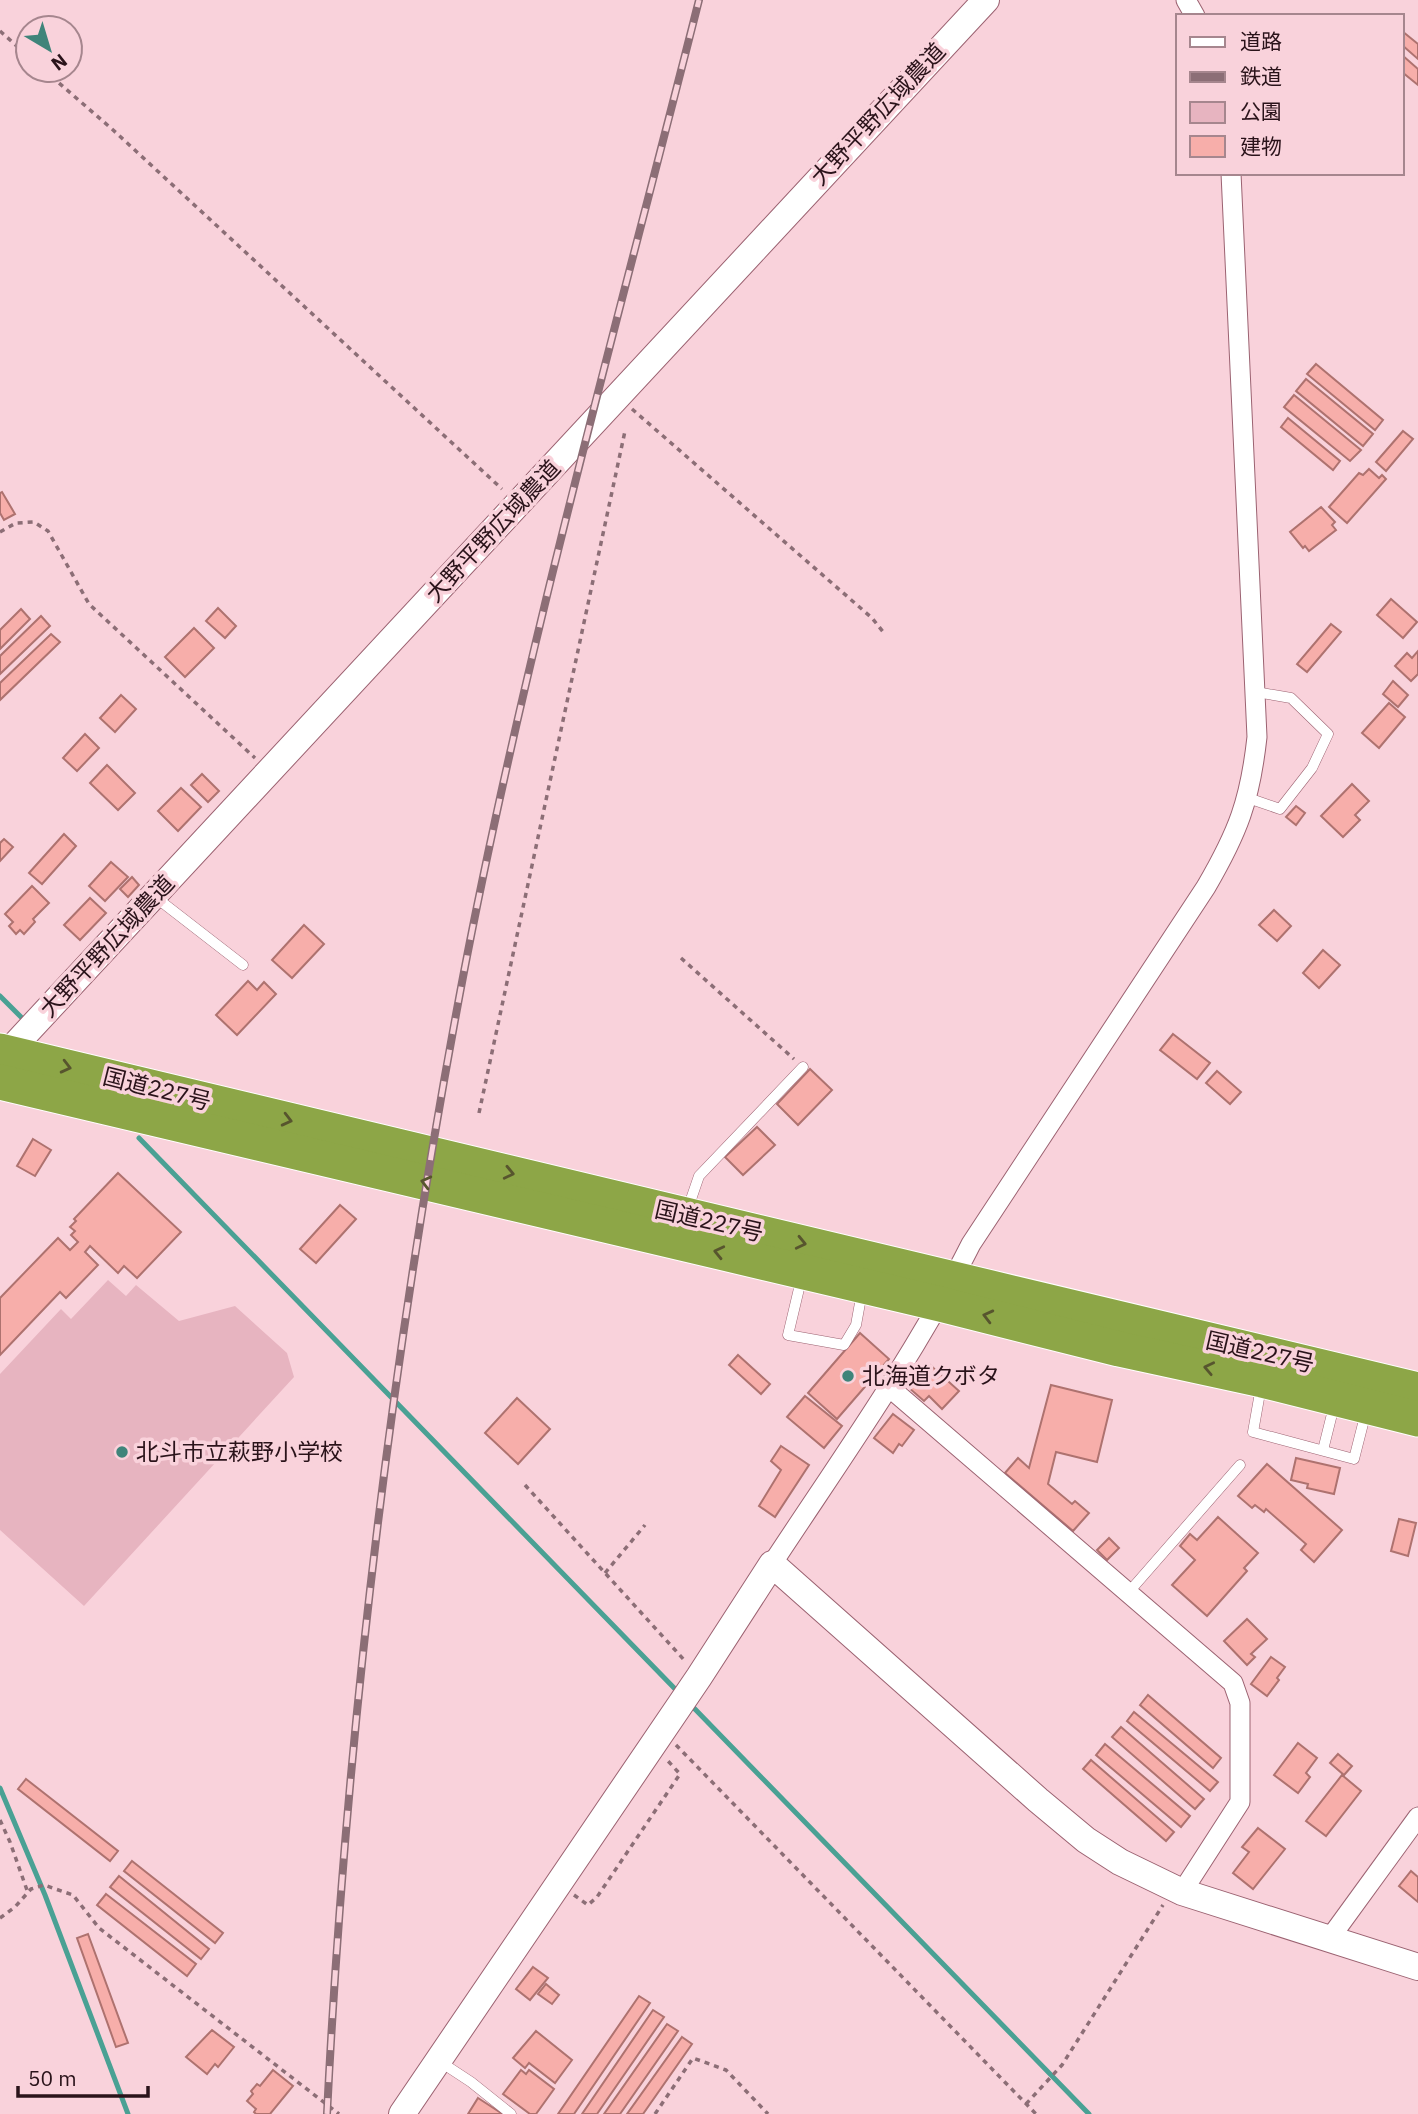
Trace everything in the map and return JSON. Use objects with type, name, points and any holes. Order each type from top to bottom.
[{"type":"highway","name":"国道227号","points":[[2,1062],[1417,1409]]},
{"type":"highway","name":"国道227号","points":[[681,1229],[803,1272],[864,1286],[946,1292],[1119,1349],[1352,1403],[1417,1409]]},
{"type":"street","name":"大野平野広域農道","points":[[2,1062],[986,0]]},
{"type":"street","points":[[402,2114],[697,1679],[889,1387],[946,1292],[971,1244],[1206,887],[1235,835],[1248,798],[1257,737],[1231,175]]},
{"type":"street","points":[[889,1387],[1233,1683],[1240,1703],[1240,1802],[1178,1890]]},
{"type":"street","points":[[772,1564],[1067,1824],[1120,1863],[1178,1890],[1418,1967]]},
{"type":"street","points":[[1330,1938],[1418,1817]]},
{"type":"lane","points":[[1248,798],[1280,809],[1312,768],[1328,734],[1291,698],[1256,692]]},
{"type":"lane","points":[[153,896],[243,965]]},
{"type":"lane","points":[[681,1229],[699,1176],[803,1067]]},
{"type":"lane","points":[[803,1272],[788,1335],[844,1345],[856,1325],[864,1286]]},
{"type":"lane","points":[[1262,1380],[1253,1432],[1354,1459],[1352,1403]]},
{"type":"lane","points":[[1324,1450],[1352,1403]]},
{"type":"lane","points":[[1129,1593],[1240,1465]]},
{"type":"lane","points":[[439,2061],[511,2114]]},
{"type":"path","points":[[0,31],[14,44]]},
{"type":"path","points":[[60,84],[518,504]]},
{"type":"path","points":[[618,397],[872,618],[884,633]]},
{"type":"path","points":[[480,1113],[625,431]]},
{"type":"path","points":[[0,532],[16,523],[34,523],[48,531],[89,604],[270,771]]},
{"type":"path","points":[[681,958],[803,1067]]},
{"type":"path","points":[[525,1485],[697,1679]]},
{"type":"path","points":[[605,1573],[645,1525]]},
{"type":"path","points":[[558,1884],[588,1905],[680,1774],[663,1729]]},
{"type":"path","points":[[663,1729],[1036,2114]]},
{"type":"path","points":[[0,1820],[30,1891]]},
{"type":"path","points":[[0,1918],[30,1891],[44,1885],[73,1895],[99,1928],[339,2114]]},
{"type":"path","points":[[1026,2104],[1062,2065],[1178,1890]]},
{"type":"path","points":[[655,2114],[693,2058],[726,2070],[768,2114]]},
{"type":"green space","name":"北斗市立萩野小学校","points":[[108,1280],[126,1296],[136,1285],[179,1321],[235,1306],[287,1353],[294,1377],[84,1606],[0,1530],[0,1374],[61,1309],[71,1319]]},
{"type":"building","points":[[1404,33],[1418,44],[1418,59],[1404,47]]},
{"type":"building","points":[[1404,57],[1418,69],[1418,85],[1404,74]]},
{"type":"building","points":[[1316,364],[1383,420],[1375,430],[1307,374]]},
{"type":"building","points":[[1306,379],[1373,434],[1363,446],[1296,391]]},
{"type":"building","points":[[1294,395],[1361,450],[1350,461],[1284,407]]},
{"type":"building","points":[[1288,418],[1340,461],[1333,470],[1281,427]]},
{"type":"building","points":[[1403,431],[1413,439],[1386,471],[1376,462]]},
{"type":"building","points":[[1369,469],[1379,478],[1382,475],[1386,479],[1347,523],[1329,507],[1359,473],[1363,475]]},
{"type":"building","points":[[2,492],[15,514],[4,520],[0,513]]},
{"type":"building","points":[[1321,507],[1335,522],[1332,525],[1336,530],[1309,551],[1305,546],[1303,548],[1290,532]]},
{"type":"building","points":[[1391,599],[1417,622],[1403,638],[1377,615]]},
{"type":"building","points":[[218,608],[236,626],[225,638],[206,621]]},
{"type":"building","points":[[21,609],[30,619],[0,649],[0,630]]},
{"type":"building","points":[[41,616],[50,626],[0,674],[0,656]]},
{"type":"building","points":[[1331,624],[1341,632],[1307,672],[1297,664]]},
{"type":"building","points":[[194,628],[214,648],[185,677],[165,657]]},
{"type":"building","points":[[51,634],[60,642],[0,700],[0,683]]},
{"type":"building","points":[[1418,651],[1418,674],[1411,681],[1395,666],[1407,653],[1412,658]]},
{"type":"building","points":[[1393,681],[1408,695],[1398,707],[1383,694]]},
{"type":"building","points":[[121,695],[136,709],[115,732],[100,718]]},
{"type":"building","points":[[1389,703],[1405,717],[1379,748],[1362,733]]},
{"type":"building","points":[[85,734],[99,748],[77,771],[63,758]]},
{"type":"building","points":[[107,765],[135,793],[118,810],[90,783]]},
{"type":"building","points":[[202,774],[219,791],[208,802],[191,785]]},
{"type":"building","points":[[1352,784],[1369,801],[1355,815],[1360,820],[1343,837],[1321,816]]},
{"type":"building","points":[[181,788],[201,807],[178,831],[158,811]]},
{"type":"building","points":[[1296,806],[1305,813],[1296,825],[1286,817]]},
{"type":"building","points":[[64,834],[76,846],[42,884],[29,873]]},
{"type":"building","points":[[4,839],[13,847],[0,861],[0,843]]},
{"type":"building","points":[[111,862],[128,877],[105,901],[89,886]]},
{"type":"building","points":[[132,877],[139,885],[128,897],[120,889]]},
{"type":"building","points":[[32,886],[49,903],[33,919],[35,922],[24,934],[20,930],[16,934],[9,926],[13,922],[5,914]]},
{"type":"building","points":[[90,898],[106,913],[80,940],[64,925]]},
{"type":"building","points":[[1274,910],[1291,926],[1277,941],[1259,925]]},
{"type":"building","points":[[304,925],[324,944],[292,978],[272,960]]},
{"type":"building","points":[[1323,950],[1340,965],[1319,988],[1303,973]]},
{"type":"building","points":[[248,981],[257,990],[264,982],[276,994],[237,1035],[216,1015]]},
{"type":"building","points":[[1173,1034],[1210,1063],[1197,1079],[1160,1050]]},
{"type":"building","points":[[810,1069],[832,1090],[798,1125],[777,1104]]},
{"type":"building","points":[[1217,1071],[1241,1092],[1230,1104],[1206,1083]]},
{"type":"building","points":[[757,1127],[775,1145],[743,1175],[725,1157]]},
{"type":"building","points":[[33,1139],[51,1150],[35,1176],[17,1166]]},
{"type":"building","points":[[118,1173],[181,1232],[137,1278],[124,1266],[118,1273],[90,1246],[85,1252],[98,1265],[66,1298],[60,1292],[0,1355],[0,1298],[58,1238],[70,1250],[78,1242],[71,1235],[75,1231],[70,1227],[76,1221],[74,1219]]},
{"type":"building","points":[[340,1205],[356,1219],[316,1263],[300,1249]]},
{"type":"building","name":"北海道クボタ","points":[[860,1333],[889,1359],[837,1419],[808,1393]]},
{"type":"building","points":[[738,1355],[770,1384],[761,1394],[729,1365]]},
{"type":"building","points":[[929,1364],[959,1391],[942,1409],[929,1396],[924,1401],[908,1387]]},
{"type":"building","points":[[1051,1385],[1112,1400],[1097,1462],[1056,1452],[1048,1484],[1072,1504],[1075,1501],[1089,1513],[1073,1531],[1005,1473],[1018,1458],[1029,1468]]},
{"type":"building","points":[[805,1396],[842,1426],[824,1448],[787,1417]]},
{"type":"building","points":[[517,1398],[550,1429],[518,1464],[485,1433]]},
{"type":"building","points":[[893,1414],[914,1430],[893,1453],[874,1438]]},
{"type":"building","points":[[781,1446],[809,1465],[775,1517],[759,1506],[781,1470],[771,1461]]},
{"type":"building","points":[[1296,1458],[1340,1468],[1334,1494],[1307,1488],[1308,1484],[1291,1480]]},
{"type":"building","points":[[1267,1464],[1342,1530],[1314,1562],[1301,1550],[1306,1544],[1266,1509],[1264,1512],[1255,1505],[1252,1508],[1238,1496]]},
{"type":"building","points":[[1218,1517],[1258,1553],[1244,1568],[1247,1571],[1207,1616],[1172,1585],[1195,1560],[1180,1546],[1190,1534],[1197,1540]]},
{"type":"building","points":[[1399,1519],[1416,1523],[1408,1556],[1391,1551]]},
{"type":"building","points":[[1109,1538],[1119,1548],[1107,1560],[1097,1550]]},
{"type":"building","points":[[1247,1619],[1267,1639],[1251,1654],[1255,1657],[1247,1665],[1224,1641]]},
{"type":"building","points":[[1271,1657],[1285,1667],[1267,1696],[1251,1684]]},
{"type":"building","points":[[1148,1695],[1221,1758],[1213,1768],[1140,1705]]},
{"type":"building","points":[[1134,1712],[1218,1782],[1210,1791],[1127,1721]]},
{"type":"building","points":[[1121,1727],[1204,1799],[1195,1809],[1112,1737]]},
{"type":"building","points":[[1298,1743],[1317,1758],[1306,1773],[1310,1777],[1298,1793],[1274,1775]]},
{"type":"building","points":[[1105,1744],[1190,1816],[1181,1827],[1096,1755]]},
{"type":"building","points":[[1338,1754],[1352,1766],[1344,1775],[1330,1763]]},
{"type":"building","points":[[1091,1760],[1174,1832],[1166,1841],[1083,1769]]},
{"type":"building","points":[[1342,1775],[1361,1791],[1326,1836],[1306,1821]]},
{"type":"building","points":[[26,1779],[118,1851],[110,1861],[18,1789]]},
{"type":"building","points":[[1258,1828],[1285,1849],[1253,1889],[1233,1873],[1249,1852],[1242,1847]]},
{"type":"building","points":[[132,1861],[223,1933],[215,1943],[124,1871]]},
{"type":"building","points":[[1411,1871],[1418,1877],[1418,1902],[1399,1886]]},
{"type":"building","points":[[119,1876],[209,1949],[201,1959],[110,1887]]},
{"type":"building","points":[[106,1894],[196,1964],[187,1976],[97,1905]]},
{"type":"building","points":[[88,1934],[128,2043],[116,2047],[77,1938]]},
{"type":"building","points":[[533,1967],[548,1978],[530,2000],[516,1989]]},
{"type":"building","points":[[546,1984],[559,1995],[552,2004],[538,1994]]},
{"type":"building","points":[[639,1996],[650,2003],[574,2114],[558,2114]]},
{"type":"building","points":[[653,2010],[664,2017],[597,2114],[582,2114]]},
{"type":"building","points":[[667,2024],[678,2031],[620,2114],[604,2114]]},
{"type":"building","points":[[212,2030],[234,2047],[218,2067],[215,2064],[207,2074],[186,2057]]},
{"type":"building","points":[[536,2031],[572,2060],[555,2083],[529,2063],[525,2068],[513,2058]]},
{"type":"building","points":[[682,2037],[692,2044],[643,2114],[627,2114]]},
{"type":"building","points":[[273,2070],[293,2086],[270,2114],[256,2114],[256,2109],[247,2101],[253,2094],[251,2091],[257,2084],[260,2086]]},
{"type":"building","points":[[521,2070],[526,2074],[529,2070],[554,2089],[536,2114],[530,2114],[503,2094]]},
{"type":"building","points":[[478,2098],[501,2113],[501,2114],[468,2114]]},
{"type":"waterway","points":[[0,996],[21,1017]]},
{"type":"waterway","points":[[139,1138],[679,1693]]},
{"type":"waterway","points":[[691,1705],[1089,2114]]},
{"type":"waterway","points":[[0,1788],[45,1895],[128,2114]]},
{"type":"railway","points":[[327,2114],[346,1828],[360,1686],[394,1401],[438,1118],[463,977],[515,731],[574,487],[699,0]]},
{"type":"place","name":"北海道クボタ","points":[[848,1376]]},
{"type":"place","name":"北斗市立萩野小学校","points":[[122,1452]]}]
